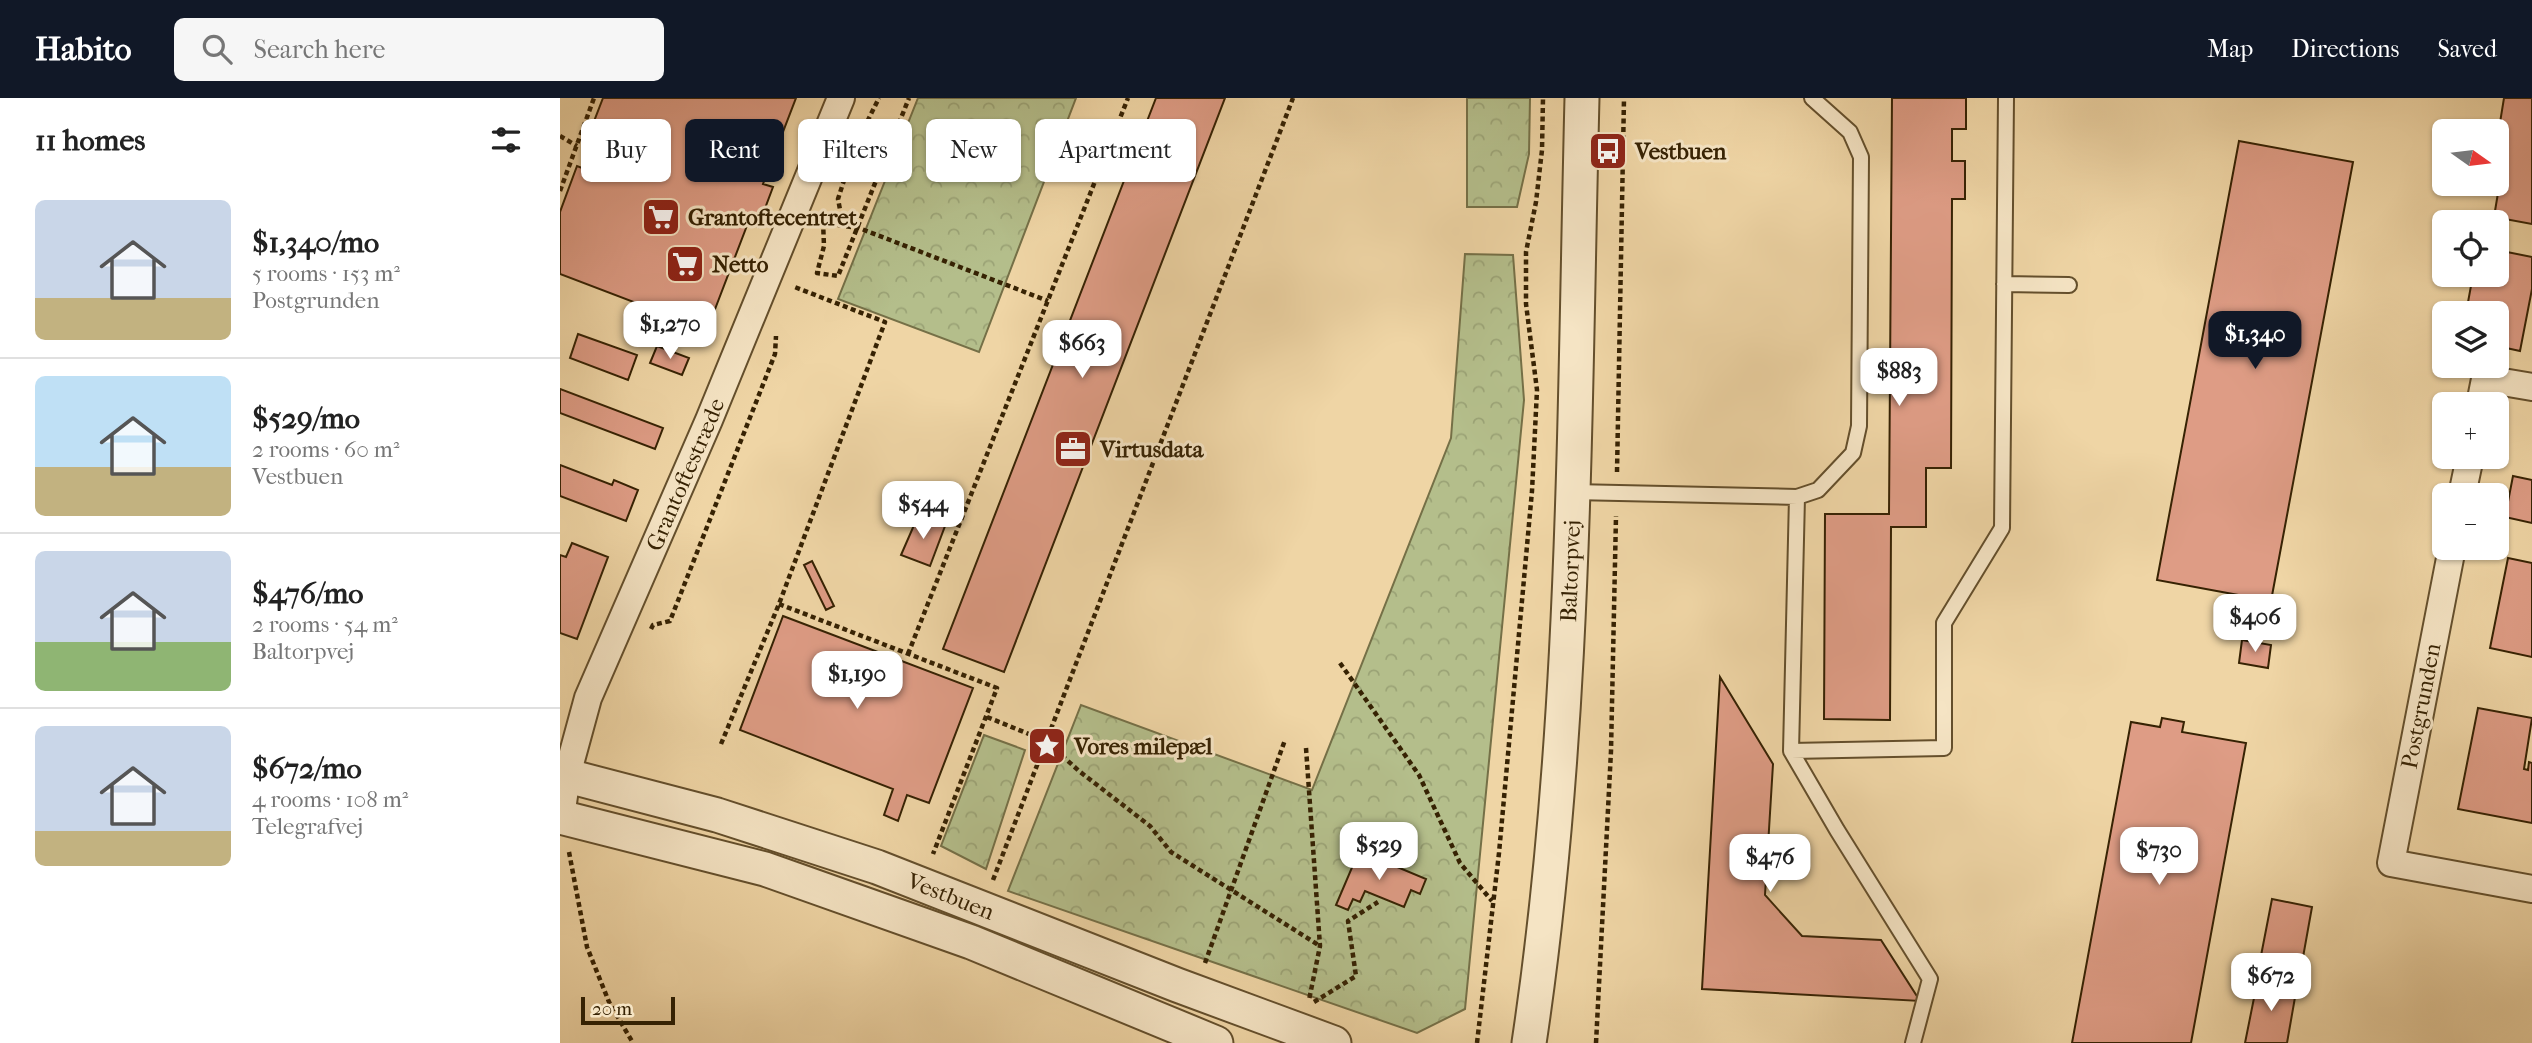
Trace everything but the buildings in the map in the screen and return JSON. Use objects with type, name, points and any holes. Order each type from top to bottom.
[{"type":"street","name":"Grantoftestræde","points":[[560,817],[563,774],[588,698],[709,421],[841,98]]},
{"type":"street","name":"Baltorpvej","points":[[1529,1043],[1542,957],[1558,775],[1573,492],[1582,98]]},
{"type":"street","points":[[2482,392],[2485,379],[2532,387]]},
{"type":"street","name":"Postgrunden","points":[[2450,560],[2391,863],[2532,889]]},
{"type":"street","name":"Vestbuen","points":[[563,774],[717,815],[877,867],[1195,992],[1334,1043]]},
{"type":"street","name":"Vestbuen","points":[[560,817],[765,869],[971,942],[1216,1043]]},
{"type":"lane","points":[[1573,492],[1797,497],[1818,490],[1853,453],[1859,426],[1861,157],[1850,132],[1812,98]]},
{"type":"lane","points":[[1791,751],[1944,748],[1944,623],[2002,528],[2006,98]]},
{"type":"lane","points":[[2004,284],[2069,285]]},
{"type":"lane","points":[[1797,497],[1791,751],[1930,979],[1913,1043]]},
{"type":"path","points":[[560,191],[594,98]]},
{"type":"path","points":[[879,98],[856,145],[841,185],[838,200],[840,225],[859,228],[1048,301]]},
{"type":"path","points":[[823,219],[824,246],[817,273],[838,276],[909,98]]},
{"type":"path","points":[[908,654],[1128,98]]},
{"type":"path","points":[[983,907],[1293,98]]},
{"type":"path","points":[[1477,1043],[1532,491],[1537,390],[1526,304],[1526,252],[1536,202],[1542,150],[1543,98]]},
{"type":"path","points":[[1596,1043],[1611,751],[1624,98]]},
{"type":"path","points":[[560,136],[576,146]]},
{"type":"path","points":[[721,744],[779,604],[885,322],[790,285],[786,297]]},
{"type":"path","points":[[648,636],[653,625],[670,621],[775,354],[776,334]]},
{"type":"path","points":[[779,604],[998,688],[921,883]]},
{"type":"path","points":[[1340,663],[1419,775],[1460,863],[1493,901]]},
{"type":"path","points":[[987,717],[1046,741],[1079,771],[1150,826],[1171,852],[1320,946]]},
{"type":"path","points":[[1195,992],[1285,740]]},
{"type":"path","points":[[1306,748],[1320,946],[1308,1007],[1356,975],[1348,921],[1378,902]]},
{"type":"path","points":[[560,817],[587,947],[609,1002],[633,1043]]},
{"type":"green space","points":[[918,98],[1076,98],[1068,119],[1035,119],[1035,182],[1044,182],[979,352],[838,299],[885,182],[912,182],[912,119],[910,119]]},
{"type":"green space","points":[[1467,98],[1530,98],[1529,154],[1517,207],[1467,207]]},
{"type":"green space","points":[[1465,254],[1513,255],[1524,400],[1465,1009],[1417,1033],[1008,891],[1081,705],[1312,790],[1451,438]]},
{"type":"green space","points":[[984,735],[1025,750],[986,869],[941,846]]},
{"type":"place","name":"Vestbuen","points":[[1608,151]]},
{"type":"place","name":"Grantoftecentret","points":[[661,217]]},
{"type":"place","name":"Netto","points":[[685,264]]},
{"type":"place","name":"Virtusdata","points":[[1073,449]]},
{"type":"place","name":"Vores milepæl","points":[[1047,746]]}]
